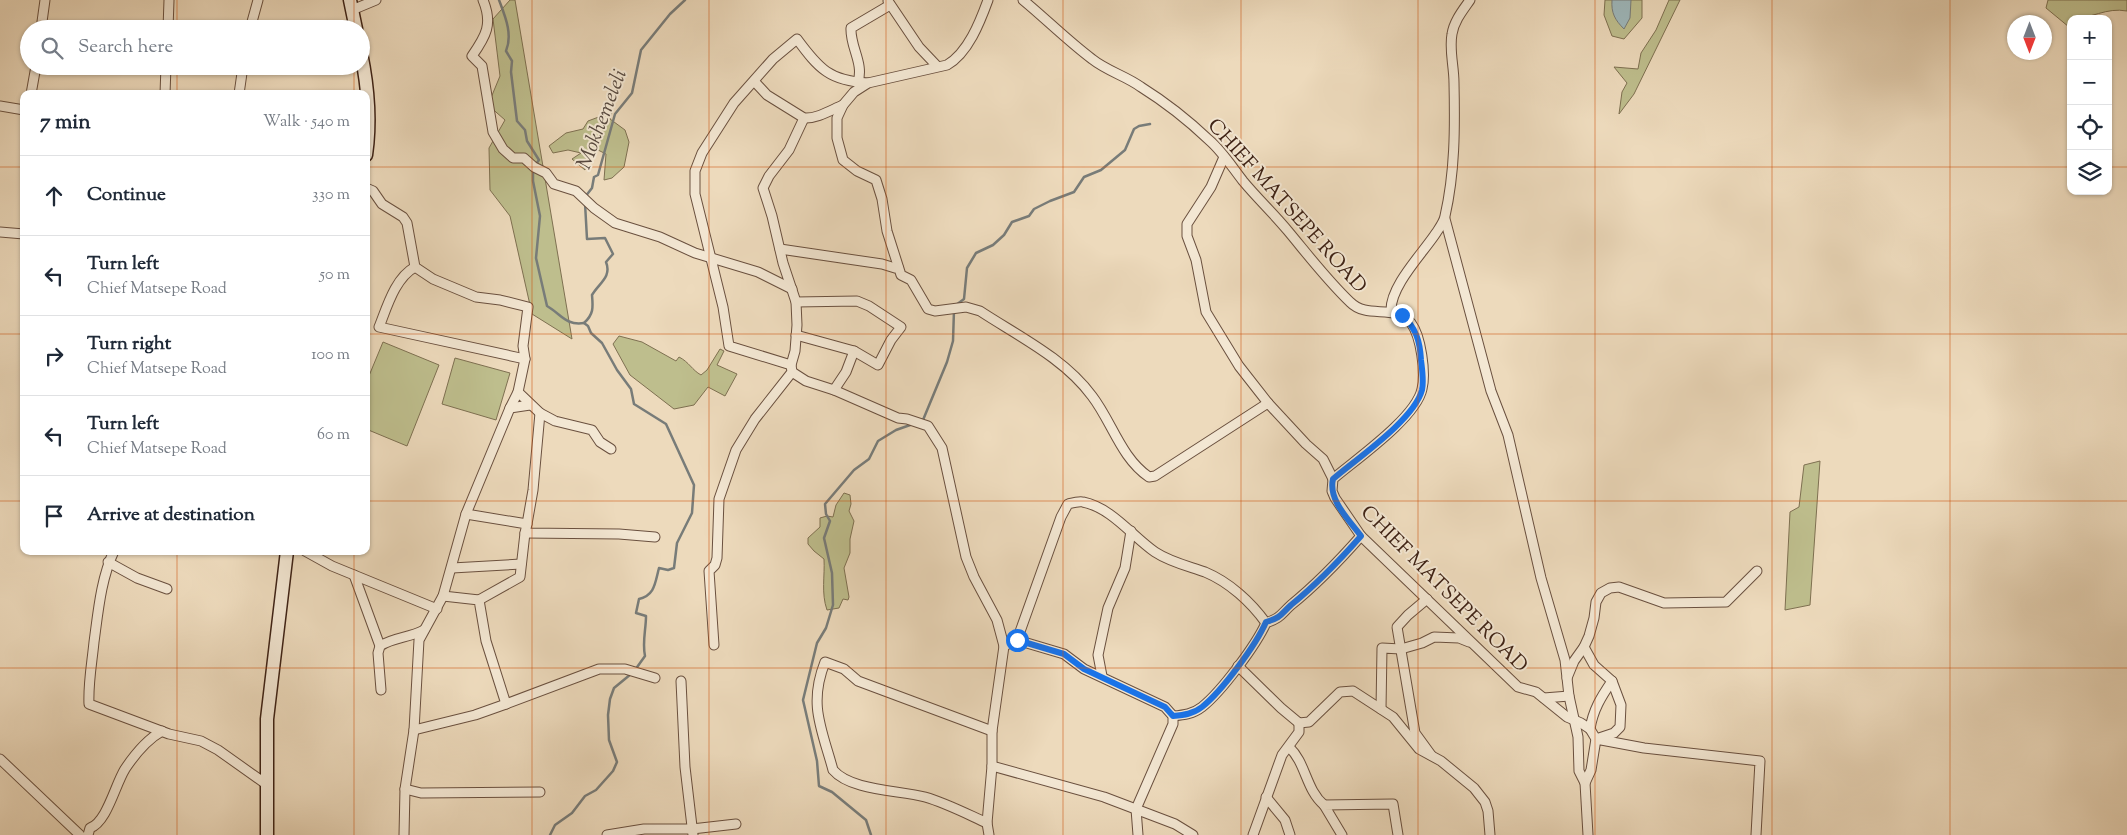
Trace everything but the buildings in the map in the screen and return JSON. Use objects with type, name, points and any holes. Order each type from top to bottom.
[{"type":"street","points":[[42,20],[45,0]]},
{"type":"street","points":[[168,20],[169,0]]},
{"type":"street","points":[[252,20],[258,0]]},
{"type":"street","points":[[354,20],[351,5],[376,0]]},
{"type":"street","points":[[483,0],[486,7],[487,32],[472,56],[482,66],[493,132],[503,149],[512,158],[524,158],[534,167],[546,172],[554,184],[576,191],[594,208],[615,223],[660,237],[688,250],[758,272],[792,288]]},
{"type":"street","points":[[988,0],[975,31],[957,59],[947,65],[868,83],[854,92],[843,105],[837,118],[837,138],[843,160],[857,171],[876,180],[882,199],[887,231],[901,275],[911,280],[928,309],[935,312],[966,308],[980,311],[1058,361],[1093,397],[1130,459],[1139,470],[1149,477],[1154,476],[1187,456],[1268,403]]},
{"type":"street","name":"CHIEF MATSEPE ROAD","points":[[1023,0],[1093,60],[1141,87],[1174,109],[1212,141],[1309,258],[1352,304],[1363,310],[1391,310]]},
{"type":"street","points":[[1333,479],[1377,445],[1416,404],[1422,389],[1418,335],[1412,324],[1402,315],[1391,310],[1392,298],[1445,219],[1454,164],[1452,34],[1455,24],[1470,0]]},
{"type":"street","points":[[858,82],[860,67],[852,43],[851,28],[889,2],[919,47],[938,66]]},
{"type":"street","points":[[868,83],[840,78],[821,68],[798,39],[773,59],[734,103],[702,153],[695,171],[695,194],[724,307],[729,346],[791,369],[806,381],[834,390],[898,418],[928,426],[942,448],[966,557],[996,620],[1004,646],[992,732],[992,766],[987,823],[989,835]]},
{"type":"street","points":[[32,90],[34,75]]},
{"type":"street","points":[[165,90],[166,75]]},
{"type":"street","points":[[240,90],[242,75]]},
{"type":"street","points":[[366,75],[368,90]]},
{"type":"street","points":[[754,81],[767,95],[804,118],[826,113],[843,105]]},
{"type":"street","points":[[0,106],[20,109]]},
{"type":"street","points":[[714,644],[709,571],[715,565],[717,558],[719,499],[736,450],[743,437],[791,369],[795,350],[798,312],[763,188],[769,176],[789,150],[804,118]]},
{"type":"street","name":"CHIEF MATSEPE ROAD","points":[[1224,157],[1219,163],[1210,187],[1187,224],[1187,236],[1196,260],[1206,312],[1239,366],[1268,403],[1306,444],[1323,459],[1333,479],[1332,491],[1335,498],[1361,536],[1518,687],[1536,692],[1567,717],[1590,729]]},
{"type":"street","points":[[370,190],[382,204],[403,217],[407,223],[415,267],[433,279],[476,297],[500,300],[528,307],[523,346],[524,359],[518,392],[466,514],[443,596],[419,640],[414,730],[405,789],[404,835]]},
{"type":"street","points":[[1445,219],[1491,390],[1508,435],[1541,578],[1565,660],[1569,696],[1578,737],[1579,771],[1585,783],[1588,835]]},
{"type":"street","points":[[0,232],[20,234]]},
{"type":"street","points":[[780,250],[898,267]]},
{"type":"street","points":[[415,267],[408,271],[392,296],[379,327],[524,359]]},
{"type":"street","points":[[796,302],[857,301],[869,306],[901,327],[891,340],[878,365],[854,351],[796,335]]},
{"type":"street","points":[[834,390],[846,372],[854,351]]},
{"type":"street","points":[[518,392],[540,413],[555,421],[592,430],[600,442],[611,449]]},
{"type":"street","points":[[510,408],[530,405]]},
{"type":"street","points":[[443,596],[479,600],[520,577],[533,490],[540,413]]},
{"type":"street","points":[[1017,640],[1058,524],[1068,504],[1082,501],[1100,509],[1131,531],[1155,552],[1186,567],[1206,572],[1232,588],[1257,610],[1266,622]]},
{"type":"street","points":[[466,514],[526,529],[655,537]]},
{"type":"street","points":[[1102,676],[1098,655],[1108,608],[1125,568],[1130,549],[1131,531]]},
{"type":"street","points":[[1266,622],[1280,618],[1361,536]]},
{"type":"street","points":[[112,555],[108,562],[96,620],[89,704],[140,725],[201,741],[218,750],[266,784]]},
{"type":"street","points":[[267,835],[267,719],[288,555]]},
{"type":"street","points":[[313,555],[354,575],[437,609]]},
{"type":"street","points":[[108,562],[137,578],[167,589]]},
{"type":"street","points":[[452,568],[521,564]]},
{"type":"street","points":[[1567,678],[1574,661],[1584,647],[1594,618],[1596,602],[1601,593],[1610,588],[1620,587],[1664,603],[1726,602],[1757,571]]},
{"type":"street","points":[[354,575],[380,646],[378,653],[381,690]]},
{"type":"street","points":[[1426,599],[1398,627],[1415,733],[1432,757]]},
{"type":"street","points":[[479,600],[486,641],[506,704]]},
{"type":"street","points":[[1173,716],[1187,715],[1202,706],[1238,666],[1262,633],[1266,622]]},
{"type":"street","points":[[380,646],[392,639],[424,630]]},
{"type":"street","points":[[1381,709],[1382,648],[1401,648],[1422,643],[1434,637],[1459,638],[1474,644]]},
{"type":"street","points":[[1004,646],[1017,640],[1064,654],[1084,669],[1165,707],[1173,716],[1173,724],[1136,809],[1138,835]]},
{"type":"street","points":[[1584,647],[1594,665],[1612,681],[1621,705],[1620,727],[1614,732],[1596,739]]},
{"type":"street","points":[[987,823],[927,798],[866,787],[838,776],[833,770],[816,708],[819,678],[825,662],[844,669],[858,681],[992,732]]},
{"type":"street","points":[[1238,666],[1280,708],[1298,723],[1299,732],[1282,755],[1253,835]]},
{"type":"street","points":[[414,730],[475,715],[599,669],[625,669],[655,678]]},
{"type":"street","points":[[681,681],[685,767],[692,832]]},
{"type":"street","points":[[1585,783],[1591,770],[1596,739],[1590,729],[1592,714],[1612,681]]},
{"type":"street","points":[[1298,723],[1310,722],[1340,692],[1353,691],[1393,717],[1419,749],[1441,760],[1480,795],[1488,811],[1490,835]]},
{"type":"street","points":[[1544,698],[1569,696]]},
{"type":"street","points":[[88,835],[90,828],[96,826],[107,808],[124,770],[149,738],[162,731]]},
{"type":"street","points":[[1596,739],[1644,748],[1760,760],[1756,835]]},
{"type":"street","points":[[1289,747],[1301,764],[1316,798],[1324,804],[1342,835]]},
{"type":"street","points":[[0,759],[80,835]]},
{"type":"street","points":[[992,766],[1104,798],[1175,824],[1193,835]]},
{"type":"street","points":[[405,789],[421,793],[540,792]]},
{"type":"street","points":[[1266,797],[1285,820],[1290,835]]},
{"type":"street","points":[[1324,804],[1393,804],[1398,835]]},
{"type":"street","points":[[607,835],[644,829],[692,832],[736,824]]},
{"type":"green space","points":[[510,0],[515,0],[572,339],[532,314],[510,216],[490,190],[489,148],[505,120],[488,105],[500,76],[493,19]]},
{"type":"green space","points":[[1605,0],[1642,0],[1642,18],[1624,39],[1612,36],[1604,15]]},
{"type":"green space","points":[[1669,0],[1680,0],[1634,94],[1619,114],[1622,92],[1627,83],[1614,67],[1638,69],[1641,53],[1656,30]]},
{"type":"green space","points":[[2048,0],[2127,0],[2127,11],[2119,10],[2093,15],[2067,15],[2067,25],[2046,8]]},
{"type":"green space","points":[[612,112],[610,119],[625,130],[629,142],[624,167],[612,178],[604,180],[606,154],[596,149],[586,157],[585,170],[572,159],[581,153],[568,150],[553,153],[549,146],[566,133],[583,129],[588,121]]},
{"type":"green space","points":[[619,336],[642,342],[676,361],[679,357],[701,375],[707,370],[720,349],[724,351],[717,365],[737,374],[725,396],[708,387],[694,405],[674,409],[630,375],[613,344]]},
{"type":"green space","points":[[383,342],[439,365],[407,446],[370,431],[370,373]]},
{"type":"green space","points":[[455,358],[510,373],[496,420],[442,404]]},
{"type":"green space","points":[[1820,461],[1810,605],[1785,610],[1790,512],[1799,507],[1804,465]]},
{"type":"green space","points":[[844,493],[850,495],[851,504],[849,511],[854,521],[850,539],[850,553],[844,568],[849,597],[848,600],[843,599],[839,608],[827,610],[824,591],[824,559],[808,544],[808,538],[820,527],[820,518],[833,517],[836,505]]},
{"type":"water","points":[[1612,0],[1631,0],[1630,18],[1624,29],[1614,16]]},
{"type":"waterway","points":[[499,0],[506,19],[509,38],[506,51],[512,61],[511,72],[517,121],[525,130],[527,141],[539,160],[536,164]]},
{"type":"waterway","name":"Mokhemeleli","points":[[585,197],[592,188],[594,177],[598,175],[615,114],[632,93],[641,50],[670,14],[685,0]]},
{"type":"waterway","points":[[956,305],[964,299],[967,268],[976,253],[993,245],[1004,235],[1012,222],[1029,216],[1034,209],[1050,201],[1074,192],[1084,177],[1101,170],[1125,150],[1134,129],[1150,124]]},
{"type":"waterway","points":[[533,169],[533,181],[540,216],[536,258],[547,306],[568,321],[584,323]]},
{"type":"waterway","name":"Mokhemeleli","points":[[585,203],[587,239],[605,238],[613,254],[606,262],[607,272],[604,280],[592,295],[592,310],[590,317],[584,323],[602,343],[617,370],[631,389],[634,404],[666,424],[694,485],[692,513],[677,543],[674,568],[668,570],[659,568],[651,591],[648,595],[639,599],[636,613],[646,616],[645,656],[635,670]]},
{"type":"waterway","points":[[923,420],[947,362],[953,341],[954,310]]},
{"type":"waterway","points":[[871,835],[866,820],[832,792],[819,786],[817,761],[803,700],[817,643],[826,628],[833,605],[832,573],[824,538],[830,521],[826,514],[825,504],[854,470],[869,459],[878,441],[896,430],[913,424]]},
{"type":"waterway","name":"Mokhemeleli","points":[[550,835],[555,825],[572,813],[585,796],[596,790],[613,771],[617,762],[609,740],[608,715],[610,699],[614,688],[631,674]]},
{"type":"route","points":[[1017,640],[1064,654],[1084,669],[1165,707],[1173,716],[1187,715],[1202,706],[1238,666],[1262,633],[1266,622],[1280,618],[1361,536],[1335,498],[1332,484],[1333,479],[1338,474],[1377,445],[1416,404],[1422,389],[1418,335],[1412,324],[1402,315]]}]
